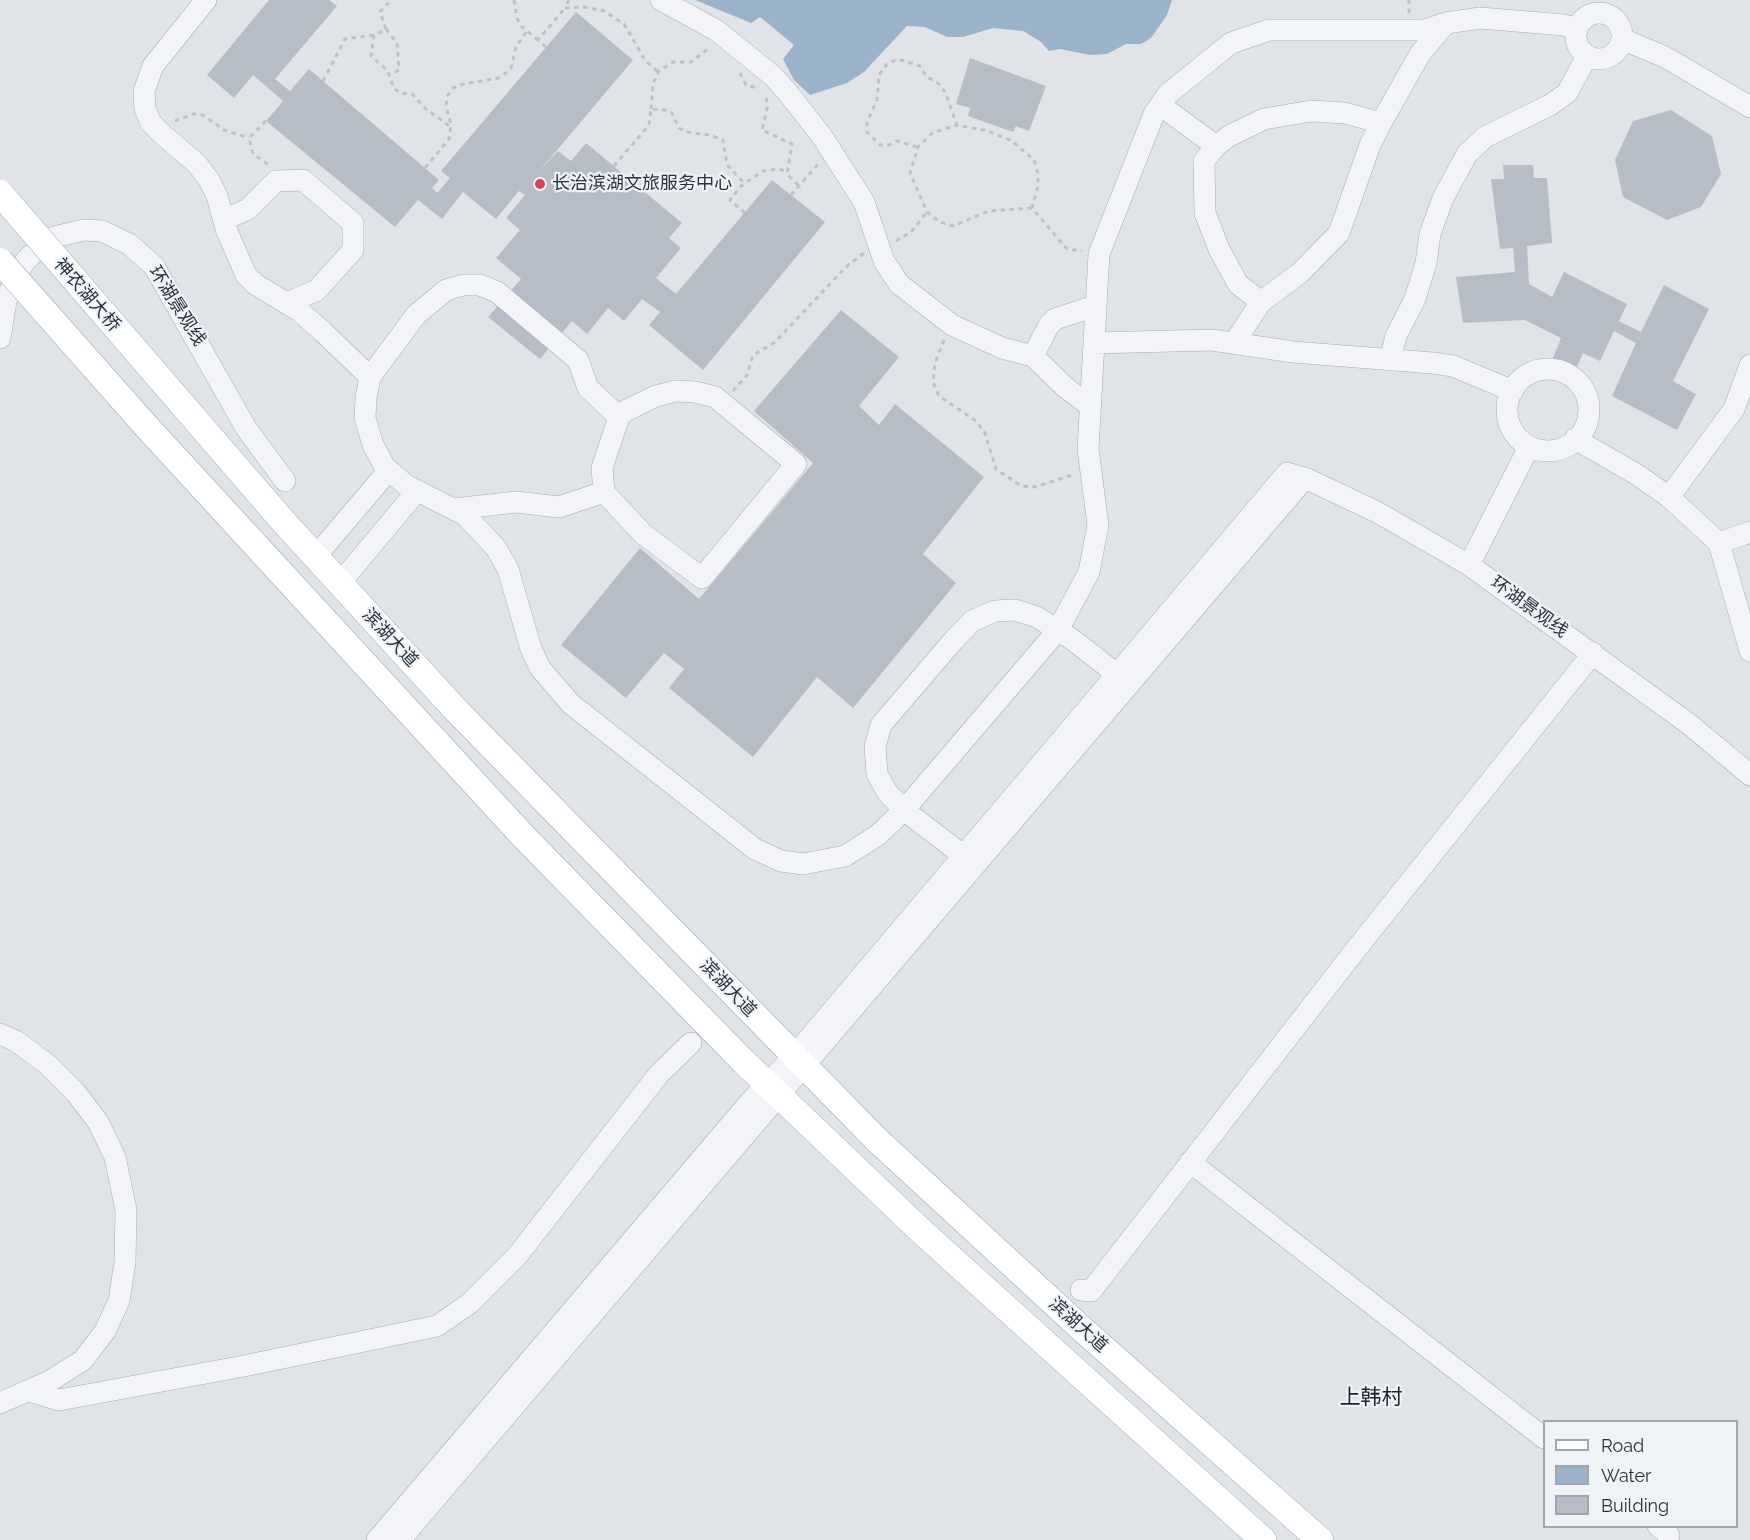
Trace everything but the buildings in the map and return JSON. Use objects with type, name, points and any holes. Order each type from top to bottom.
[{"type":"main road","name":"神农湖大桥","points":[[0,193],[175,396]]},
{"type":"main road","name":"滨湖大道","points":[[0,261],[146,426],[524,837],[773,1090],[955,1262],[1263,1540]]},
{"type":"main road","name":"滨湖大道","points":[[175,396],[315,557],[454,708],[876,1139],[1082,1329],[1320,1540]]},
{"type":"street","points":[[206,0],[164,50],[146,79],[145,109],[158,130],[197,164],[209,180],[246,274],[255,284],[286,303],[322,331],[370,377]]},
{"type":"street","points":[[661,0],[697,17],[723,36],[770,74],[788,93],[830,150],[864,202],[884,261],[898,284],[952,325],[1002,348],[1033,356],[1065,387],[1090,406]]},
{"type":"street","points":[[1593,14],[1608,15],[1619,24],[1622,39],[1616,52],[1610,57],[1594,59],[1587,56],[1577,44],[1577,29],[1586,17],[1593,14]]},
{"type":"street","points":[[619,417],[588,388],[578,360],[497,292],[480,285],[463,285],[434,298],[392,344],[370,377],[365,418],[373,444],[388,470],[417,491],[465,515],[496,548],[508,569],[531,650],[540,668],[564,697],[755,849],[781,861],[803,864],[845,856],[878,835],[904,810],[1058,630],[1089,572],[1098,525],[1088,449],[1099,254],[1154,114],[1160,105],[1190,74],[1231,43],[1269,30],[1425,30],[1446,23],[1480,18],[1564,25],[1577,29]]},
{"type":"street","points":[[1234,343],[1261,302],[1300,273],[1339,233],[1370,145],[1381,123],[1420,54],[1446,23]]},
{"type":"street","points":[[1622,39],[1665,57],[1750,106]]},
{"type":"street","points":[[1390,360],[1396,336],[1414,299],[1426,263],[1430,234],[1443,198],[1467,154],[1485,137],[1550,105],[1567,93],[1587,56]]},
{"type":"street","points":[[1160,105],[1216,146]]},
{"type":"street","points":[[1261,302],[1238,284],[1219,249],[1205,213],[1204,161],[1216,146],[1229,136],[1264,119],[1311,111],[1345,113],[1381,123]]},
{"type":"street","points":[[224,220],[248,209],[276,181],[303,180],[353,223],[352,250],[317,290],[286,303]]},
{"type":"street","name":"环湖景观线","points":[[0,338],[6,301],[18,270],[31,255],[54,237],[84,230],[102,231],[129,244],[154,266],[246,428],[285,481]]},
{"type":"street","points":[[1033,356],[1049,325],[1055,319],[1095,306]]},
{"type":"street","points":[[1094,343],[1212,340],[1293,352],[1453,366],[1513,392]]},
{"type":"street","points":[[1669,497],[1734,409],[1750,365]]},
{"type":"street","points":[[1549,369],[1573,378],[1582,387],[1589,412],[1587,425],[1575,439],[1570,445],[1557,451],[1543,451],[1530,447],[1518,438],[1511,426],[1508,413],[1513,392],[1524,377],[1536,371],[1549,369]]},
{"type":"street","points":[[676,391],[695,392],[715,398],[723,404],[796,464],[702,578],[681,565],[643,534],[604,492],[602,468],[619,417],[641,402],[676,391]]},
{"type":"street","points":[[1575,439],[1636,474],[1669,497],[1719,543],[1750,651]]},
{"type":"street","points":[[1470,565],[1530,447]]},
{"type":"street","points":[[315,557],[388,470]]},
{"type":"street","name":"环湖景观线","points":[[1123,679],[1296,476],[1402,525],[1470,565],[1593,652],[1689,724],[1750,775]]},
{"type":"street","points":[[340,584],[417,491]]},
{"type":"street","points":[[454,509],[516,502],[558,507],[604,492]]},
{"type":"street","points":[[1719,543],[1750,532]]},
{"type":"street","points":[[377,1540],[800,1061],[970,860],[1123,679],[1058,630],[1026,613],[1015,610],[994,611],[972,621],[952,641],[881,725],[875,747],[877,774],[887,792],[904,810],[970,860]]},
{"type":"street","points":[[1081,1290],[1091,1291],[1357,948],[1593,652]]},
{"type":"street","points":[[0,1034],[16,1041],[47,1064],[76,1093],[98,1122],[115,1157],[126,1210],[125,1262],[119,1301],[105,1331],[83,1360],[50,1381],[0,1403]]},
{"type":"street","points":[[29,1391],[59,1400],[244,1366],[437,1326],[471,1303],[517,1256],[659,1074],[691,1043]]},
{"type":"street","points":[[400,1540],[773,1090]]},
{"type":"street","points":[[1190,1162],[1543,1436]]},
{"type":"path","points":[[391,0],[380,12],[386,29],[397,43],[399,70],[391,74]]},
{"type":"path","points":[[514,0],[517,18],[527,31],[546,47]]},
{"type":"path","points":[[538,40],[569,0]]},
{"type":"path","points":[[565,8],[584,7],[614,16],[624,24],[645,60],[658,72]]},
{"type":"path","points":[[323,81],[345,39],[374,35],[386,29]]},
{"type":"path","points":[[425,168],[449,139],[451,127],[446,105],[453,88],[498,78],[506,73],[511,68],[516,47],[527,31]]},
{"type":"path","points":[[374,35],[371,56],[391,74],[394,88],[400,93],[412,94],[427,110],[451,127]]},
{"type":"path","points":[[614,166],[649,125],[654,83],[658,72],[673,62],[691,62],[723,36]]},
{"type":"path","points":[[918,147],[897,141],[889,145],[880,144],[867,132],[867,122],[877,100],[879,75],[887,64],[898,59],[920,66],[926,76],[939,84],[945,92],[957,125]]},
{"type":"path","points":[[770,74],[757,88],[767,99],[762,130],[792,144],[787,172]]},
{"type":"path","points":[[651,109],[672,113],[680,128],[686,132],[710,135],[723,140],[728,165],[744,183]]},
{"type":"path","points":[[158,130],[193,114],[203,115],[224,130],[249,138]]},
{"type":"path","points":[[249,138],[266,121]]},
{"type":"path","points":[[957,125],[988,131],[1024,149],[1034,160],[1038,174],[1036,197],[1032,208],[989,211],[953,226],[940,222],[927,212],[910,173],[918,147],[932,133],[957,125]]},
{"type":"path","points":[[249,138],[253,153],[277,170],[279,181]]},
{"type":"path","points":[[791,195],[830,150]]},
{"type":"path","points":[[744,213],[730,200],[744,183],[763,171],[779,169],[787,172],[799,186]]},
{"type":"path","points":[[1032,208],[1066,249],[1099,254]]},
{"type":"path","points":[[723,404],[747,375],[753,355],[774,343],[861,254],[902,239],[911,232],[927,212]]},
{"type":"path","points":[[952,325],[935,363],[933,382],[939,396],[976,421],[985,433],[996,468],[1022,486],[1035,487],[1091,469]]},
{"type":"water","points":[[695,0],[1172,0],[1167,15],[1151,38],[1141,44],[1126,44],[1107,54],[1090,55],[1060,49],[1049,51],[1041,42],[1023,31],[993,28],[963,37],[947,37],[925,27],[907,26],[864,72],[847,83],[810,95],[794,80],[783,59],[794,45],[760,17],[751,23]]},
{"type":"place","name":"长治滨湖文旅服务中心","points":[[540,184]]},
{"type":"district","name":"上韩村","points":[[1371,1398]]}]
